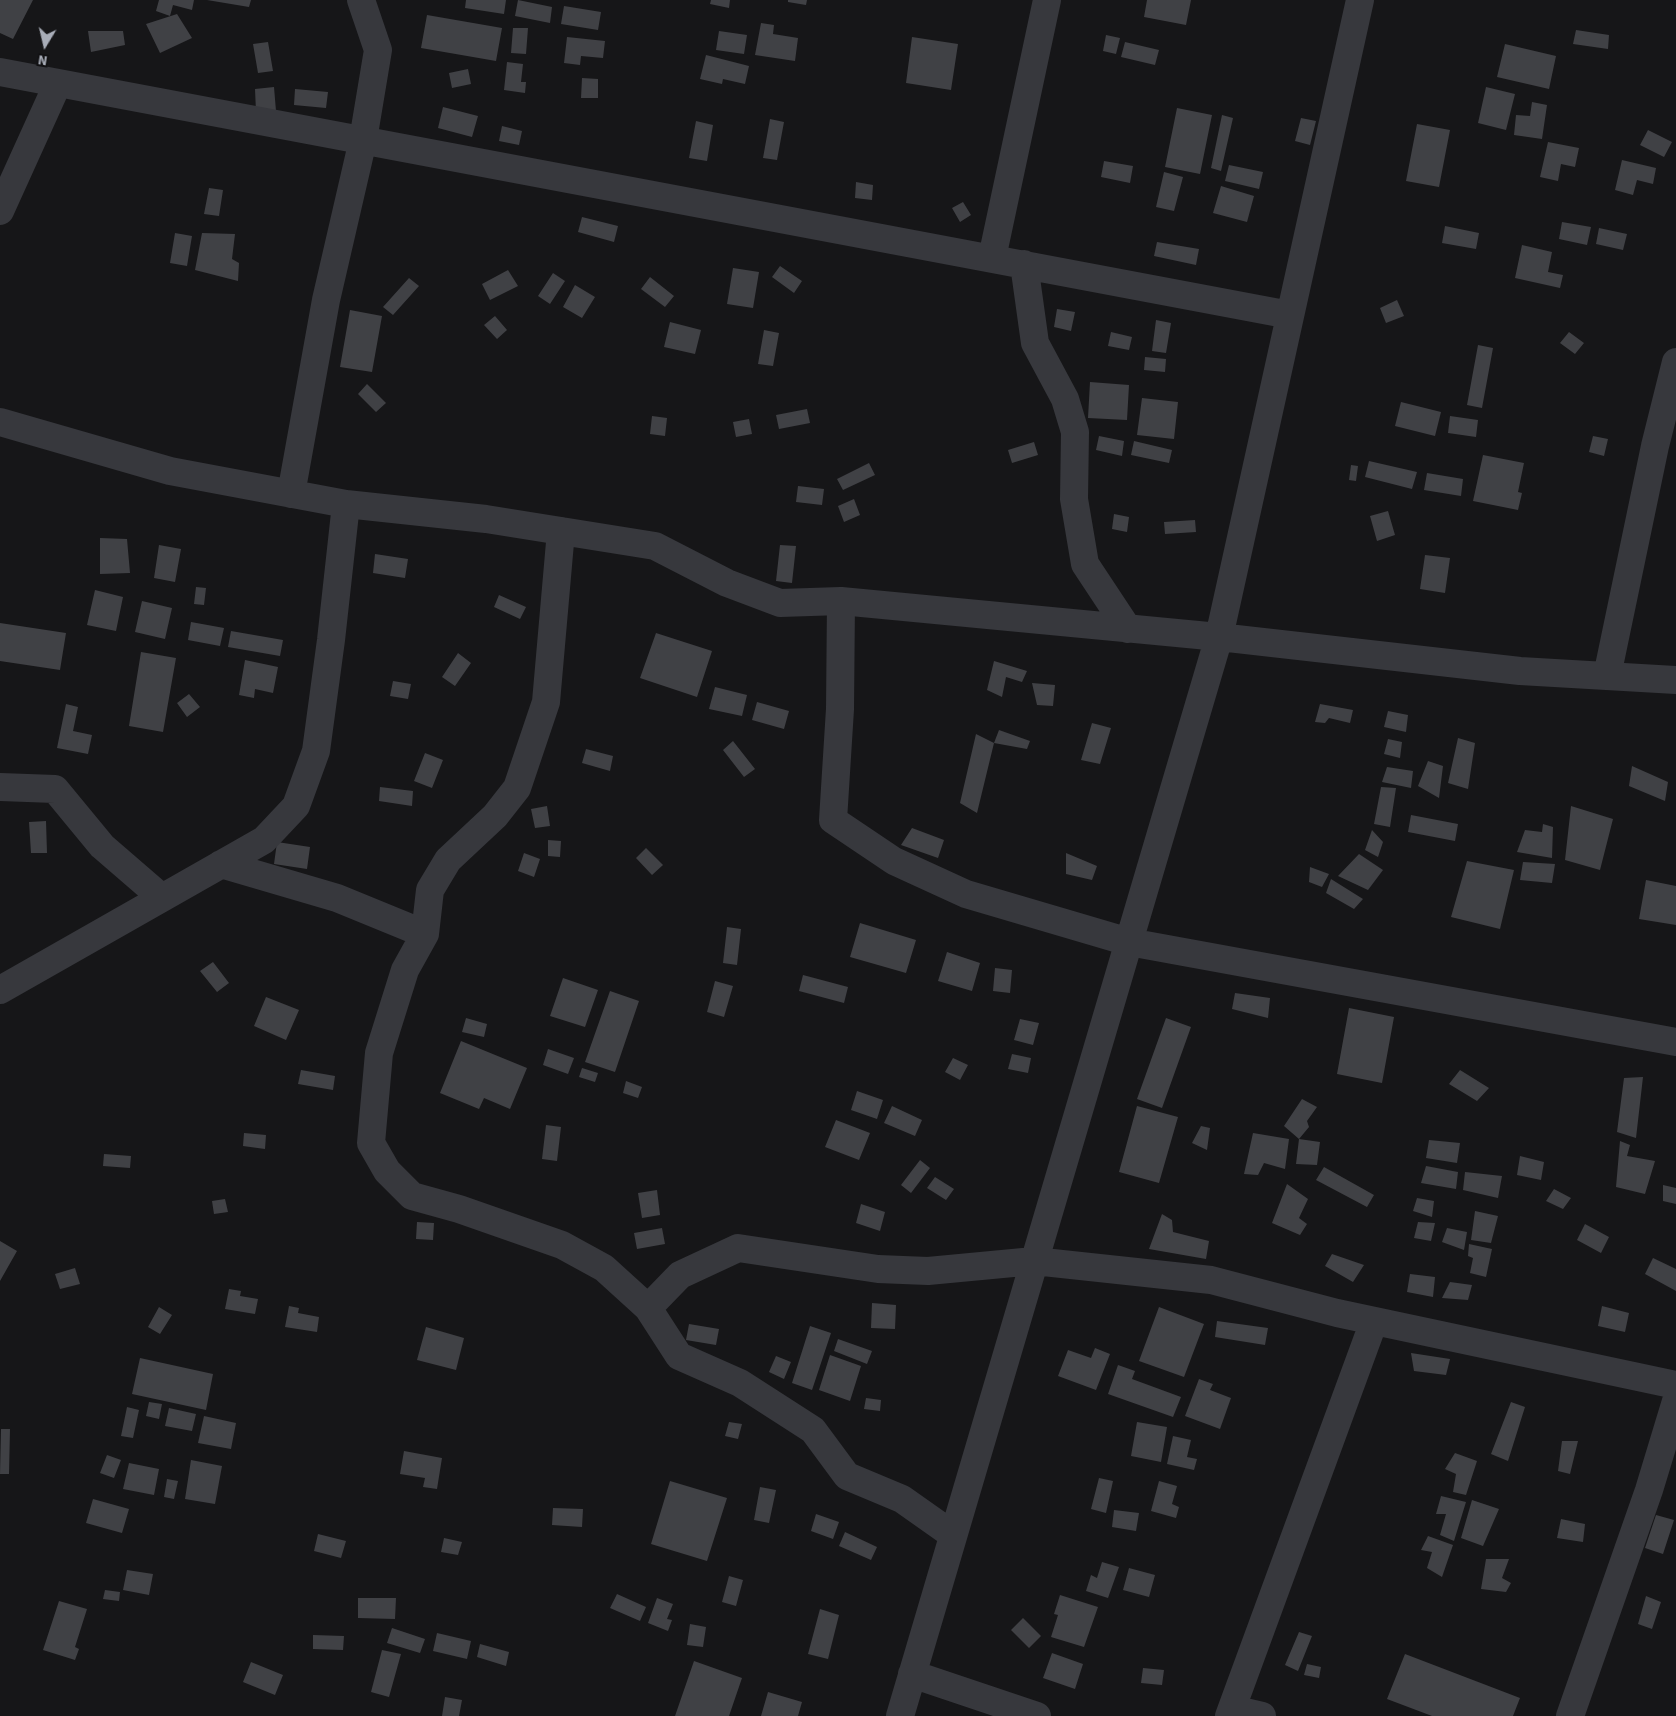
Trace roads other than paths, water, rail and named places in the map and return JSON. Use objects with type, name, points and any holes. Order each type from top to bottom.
[{"type":"street","points":[[291,494],[326,300],[363,140],[378,50],[361,0]]},
{"type":"street","points":[[992,258],[1047,0]]},
{"type":"street","points":[[900,1716],[1219,637],[1360,0]]},
{"type":"street","points":[[0,72],[1290,315]]},
{"type":"street","points":[[0,211],[58,83]]},
{"type":"street","points":[[1024,264],[1035,343],[1065,399],[1075,432],[1074,499],[1085,564],[1128,629]]},
{"type":"street","points":[[1608,676],[1655,446],[1676,362]]},
{"type":"street","points":[[0,422],[170,471],[291,494],[346,504],[486,519],[655,546],[727,583],[780,603],[841,601],[1219,637],[1520,671],[1676,680]]},
{"type":"street","points":[[0,990],[264,840],[296,806],[316,752],[332,640],[346,504]]},
{"type":"street","points":[[561,531],[546,702],[517,788],[495,816],[448,860],[430,890],[425,934],[406,970],[379,1053],[371,1144],[387,1171],[412,1196],[459,1209],[562,1245],[604,1268],[648,1308],[679,1356],[740,1383],[813,1430],[847,1476],[902,1500],[953,1534]]},
{"type":"street","points":[[841,601],[840,710],[832,820],[894,861],[966,894],[1129,942],[1676,1042]]},
{"type":"street","points":[[0,787],[54,789],[102,846],[162,897]]},
{"type":"street","points":[[221,864],[337,898],[425,934]]},
{"type":"street","points":[[648,1308],[680,1275],[738,1248],[878,1269],[928,1271],[1034,1261],[1211,1280],[1374,1322],[1676,1385]]},
{"type":"street","points":[[1262,1716],[1231,1712],[1374,1322]]},
{"type":"street","points":[[1570,1716],[1649,1490],[1676,1401]]},
{"type":"street","points":[[912,1674],[1037,1716]]}]
